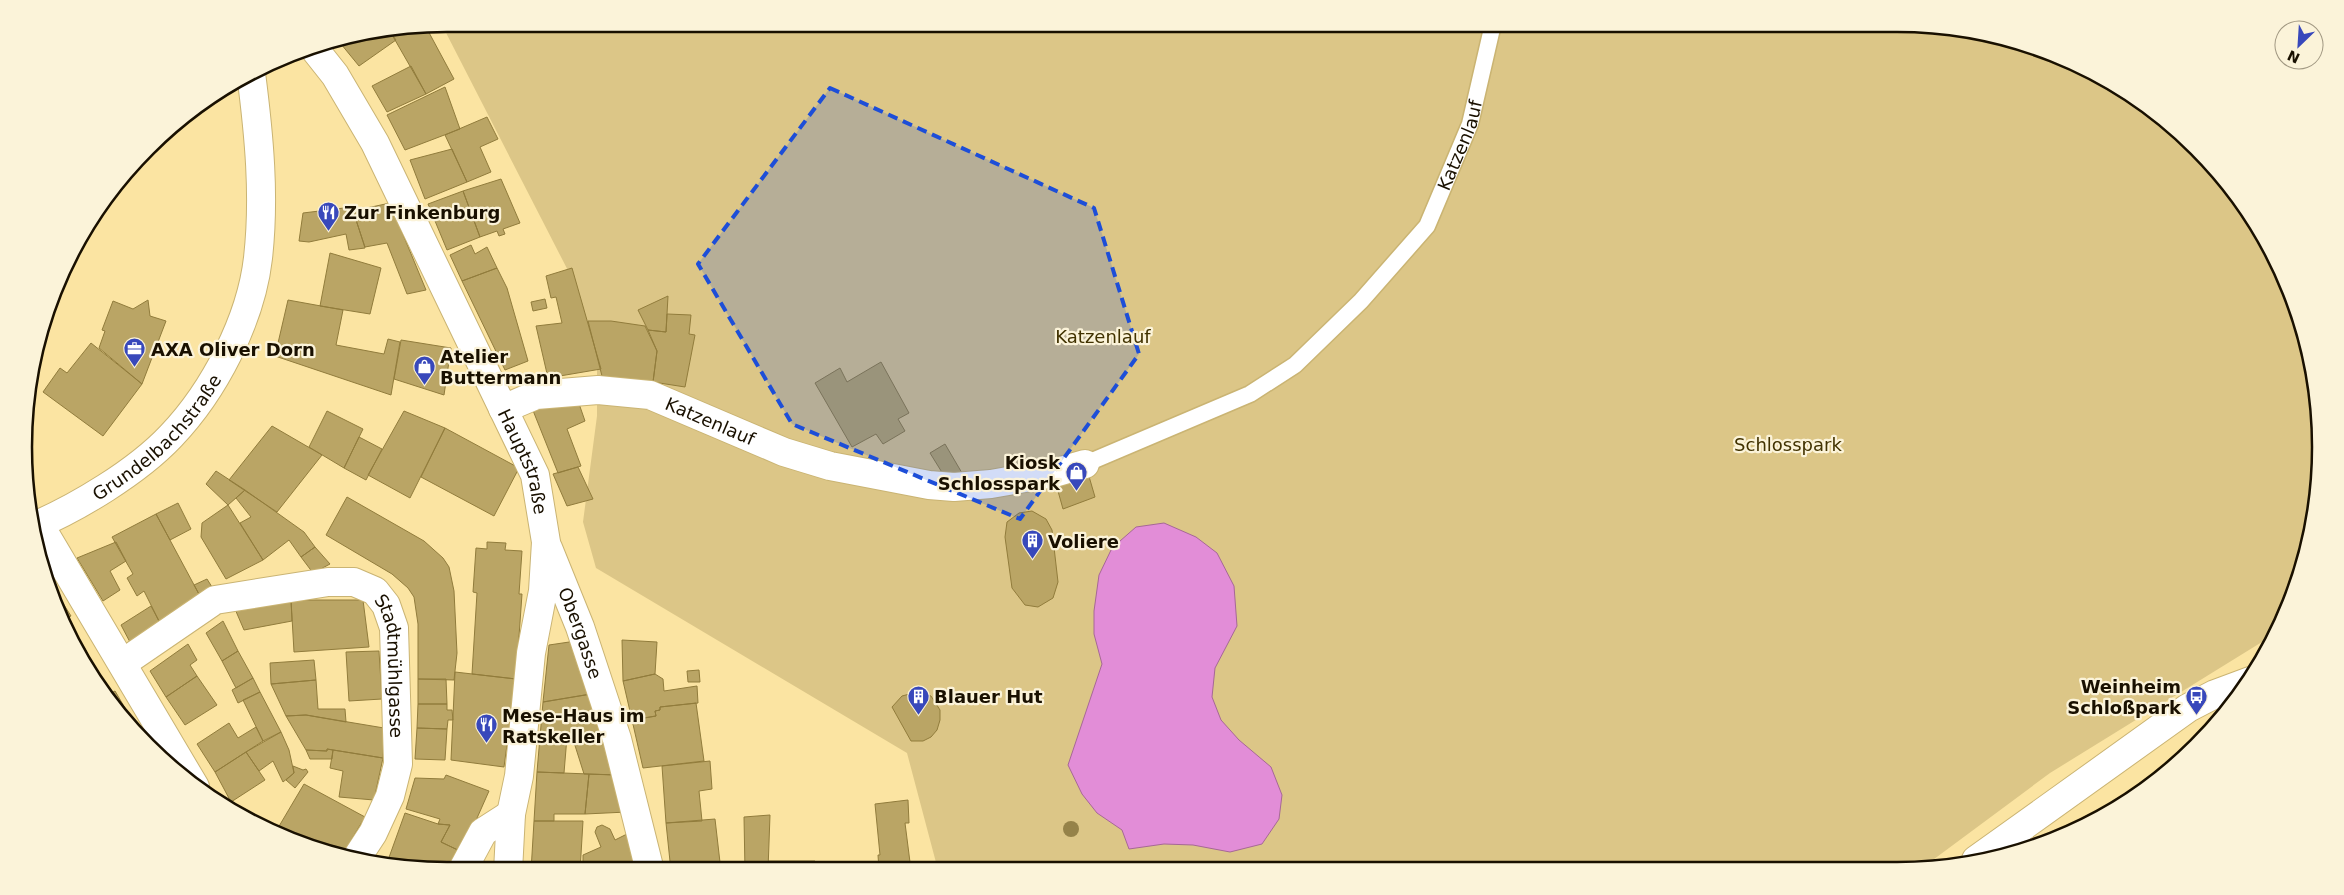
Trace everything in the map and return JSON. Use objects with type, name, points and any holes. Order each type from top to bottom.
[{"type":"street","name":"Hauptstraße","points":[[318,54],[335,75],[375,143],[535,475],[546,542],[543,591],[530,653],[519,776],[511,814],[508,862]]},
{"type":"street","name":"Grundelbachstraße","points":[[39,523],[68,510],[104,489],[171,437],[210,384],[230,349],[253,287],[260,236],[262,190],[259,134],[252,81]]},
{"type":"street","name":"Katzenlauf","points":[[503,409],[536,395],[598,390],[650,395],[784,452],[830,466],[929,485],[954,487],[991,484],[1054,473],[1085,464]]},
{"type":"street","points":[[42,536],[123,663],[184,768]]},
{"type":"street","name":"Obergasse","points":[[546,542],[580,627],[617,740],[648,862]]},
{"type":"street","name":"Stadtmühlgasse","points":[[123,663],[215,600],[328,582],[354,582],[375,591],[386,605],[394,628],[398,764],[390,796],[373,832],[360,853]]},
{"type":"street","points":[[1986,853],[2188,708],[2215,694],[2236,686]]},
{"type":"street","points":[[467,862],[483,832],[511,814]]},
{"type":"lane","name":"Katzenlauf","points":[[1085,464],[1250,394],[1295,365],[1361,301],[1427,226],[1470,124],[1491,32]]},
{"type":"highlighted area","points":[[830,88],[1094,208],[1139,354],[1020,519],[792,424],[698,264]]},
{"type":"green space","name":"Schlosspark","points":[[446,32],[1896,32],[1951,36],[1977,40],[2030,55],[2080,75],[2104,88],[2127,102],[2170,135],[2209,174],[2226,195],[2242,217],[2269,264],[2280,289],[2297,340],[2304,367],[2311,420],[2312,448],[2308,502],[2304,528],[2289,581],[2264,641],[2050,773],[1931,861],[936,862],[907,753],[596,568],[583,522],[597,416],[597,369],[579,292]]},
{"type":"shaded area","points":[[1164,523],[1196,537],[1217,553],[1234,586],[1237,626],[1215,668],[1212,697],[1221,720],[1239,740],[1271,767],[1282,795],[1279,819],[1262,844],[1230,852],[1193,845],[1164,844],[1129,849],[1122,830],[1097,813],[1082,794],[1068,765],[1102,664],[1094,634],[1094,611],[1099,575],[1112,548],[1136,527]]},
{"type":"building","points":[[429,33],[454,79],[426,94],[393,36]]},
{"type":"building","points":[[393,36],[396,40],[359,66],[343,46]]},
{"type":"building","points":[[411,66],[426,94],[387,112],[372,86]]},
{"type":"building","points":[[445,87],[460,129],[405,150],[387,115]]},
{"type":"building","points":[[487,117],[498,139],[480,147],[491,172],[467,182],[445,135]]},
{"type":"building","points":[[452,149],[467,182],[425,199],[410,160]]},
{"type":"building","points":[[501,179],[520,223],[503,229],[505,234],[499,236],[497,231],[480,237],[463,191]]},
{"type":"building","points":[[463,191],[480,237],[447,250],[428,204]]},
{"type":"building","points":[[390,203],[426,290],[407,294],[387,243],[365,247],[353,211]]},
{"type":"building","points":[[352,207],[365,248],[349,250],[346,234],[309,242],[299,241],[303,213]]},
{"type":"building","points":[[471,245],[475,254],[487,247],[497,268],[462,281],[450,255]]},
{"type":"building","points":[[330,253],[381,268],[370,314],[320,306]]},
{"type":"building","points":[[497,268],[507,288],[528,361],[505,370],[462,281]]},
{"type":"building","points":[[572,268],[601,369],[548,378],[536,326],[562,323],[556,297],[551,298],[546,276]]},
{"type":"building","points":[[668,296],[666,332],[648,330],[638,310]]},
{"type":"building","points":[[545,299],[547,308],[533,311],[531,302]]},
{"type":"building","points":[[148,300],[150,316],[166,321],[142,384],[99,348],[105,331],[102,330],[113,301],[133,309]]},
{"type":"building","points":[[288,300],[343,310],[336,345],[384,354],[388,339],[400,342],[391,395],[275,356]]},
{"type":"building","points":[[667,314],[691,315],[689,334],[695,335],[685,387],[653,382],[657,351],[648,330],[666,332]]},
{"type":"building","points":[[588,321],[611,321],[645,326],[657,351],[653,382],[602,376]]},
{"type":"building","points":[[401,340],[451,348],[444,395],[394,379]]},
{"type":"building","points":[[91,343],[142,384],[103,436],[43,392],[60,368],[67,373]]},
{"type":"building","points":[[881,362],[909,413],[898,419],[905,431],[883,444],[876,434],[852,447],[815,383],[840,368],[847,382]]},
{"type":"building","points":[[576,395],[585,421],[567,429],[581,466],[558,473],[532,408]]},
{"type":"building","points":[[327,411],[363,429],[344,468],[309,447]]},
{"type":"building","points":[[404,411],[445,428],[410,498],[368,475]]},
{"type":"building","points":[[272,426],[322,455],[277,512],[229,480]]},
{"type":"building","points":[[445,428],[519,468],[494,516],[421,477]]},
{"type":"building","points":[[359,437],[382,449],[366,480],[344,468]]},
{"type":"building","points":[[945,444],[962,473],[943,474],[930,453]]},
{"type":"building","points":[[578,467],[593,499],[567,506],[553,474]]},
{"type":"building","points":[[216,471],[245,490],[228,505],[206,484]]},
{"type":"building","name":"Kiosk Schlosspark","points":[[1088,473],[1095,497],[1063,509],[1056,484]]},
{"type":"building","points":[[245,490],[304,532],[315,547],[301,557],[289,540],[263,560],[240,523],[251,517],[236,498]]},
{"type":"building","points":[[347,497],[424,541],[443,558],[449,567],[454,591],[457,653],[454,680],[418,679],[418,624],[414,597],[408,588],[392,574],[326,535]]},
{"type":"building","points":[[178,503],[191,529],[170,540],[156,514]]},
{"type":"building","points":[[228,505],[263,560],[226,579],[201,537],[202,523]]},
{"type":"building","name":"Voliere","points":[[1032,511],[1046,519],[1052,530],[1058,582],[1053,598],[1038,607],[1025,605],[1012,588],[1005,537],[1007,522],[1019,513]]},
{"type":"building","points":[[156,514],[200,596],[160,623],[144,591],[137,596],[127,578],[133,574],[112,537]]},
{"type":"building","points":[[116,542],[126,561],[110,571],[120,590],[103,601],[77,558]]},
{"type":"building","points":[[487,542],[506,543],[505,550],[522,551],[519,594],[522,594],[516,679],[472,674],[477,593],[473,592],[476,548],[487,549]]},
{"type":"building","points":[[315,547],[330,564],[313,573],[301,557]]},
{"type":"building","points":[[207,579],[212,587],[200,596],[194,585]]},
{"type":"building","points":[[291,600],[363,600],[369,647],[294,652]]},
{"type":"building","points":[[291,600],[292,621],[244,630],[235,609]]},
{"type":"building","points":[[63,604],[71,616],[69,617]]},
{"type":"building","points":[[151,606],[160,623],[131,644],[121,625]]},
{"type":"building","points":[[223,621],[238,651],[222,661],[206,633]]},
{"type":"building","points":[[622,640],[657,642],[655,674],[623,681]]},
{"type":"building","points":[[576,641],[591,694],[543,702],[549,645]]},
{"type":"building","points":[[188,644],[197,660],[190,665],[197,676],[166,697],[150,671]]},
{"type":"building","points":[[238,651],[253,678],[236,688],[222,661]]},
{"type":"building","points":[[379,651],[382,699],[349,701],[346,652]]},
{"type":"building","points":[[314,660],[316,680],[271,684],[270,663]]},
{"type":"building","points":[[699,670],[700,682],[688,682],[687,671]]},
{"type":"building","points":[[455,672],[516,679],[504,767],[451,760]]},
{"type":"building","points":[[655,674],[663,679],[664,691],[697,686],[698,703],[660,707],[660,710],[655,711],[656,716],[632,720],[623,681]]},
{"type":"building","points":[[197,676],[217,705],[185,725],[166,697]]},
{"type":"building","points":[[253,678],[260,692],[238,703],[232,690]]},
{"type":"building","points":[[418,679],[446,679],[447,704],[418,704]]},
{"type":"building","points":[[316,680],[318,709],[345,709],[346,722],[306,715],[286,716],[271,684]]},
{"type":"building","points":[[115,691],[126,710],[118,700],[112,692]]},
{"type":"building","points":[[260,692],[281,732],[263,741],[243,700]]},
{"type":"building","name":"Blauer Hut","points":[[917,692],[931,696],[940,710],[940,720],[937,730],[931,737],[923,741],[911,741],[892,707],[902,696]]},
{"type":"building","points":[[591,694],[603,731],[567,737],[564,773],[537,772],[543,702]]},
{"type":"building","points":[[696,703],[704,761],[643,768],[632,720],[656,716],[655,711],[660,710],[660,707]]},
{"type":"building","points":[[418,704],[447,704],[447,710],[452,710],[453,720],[448,720],[447,729],[417,728]]},
{"type":"building","points":[[306,715],[384,728],[383,758],[327,749],[327,751],[306,750],[286,716]]},
{"type":"building","points":[[229,723],[238,738],[256,727],[263,741],[215,772],[197,744]]},
{"type":"building","points":[[417,728],[447,729],[445,760],[415,759]]},
{"type":"building","points":[[603,731],[617,775],[584,774],[572,736]]},
{"type":"building","points":[[281,732],[289,750],[294,773],[283,782],[273,761],[259,771],[246,752]]},
{"type":"building","points":[[327,749],[333,750],[332,759],[310,759],[306,750],[327,751]]},
{"type":"building","points":[[333,750],[383,758],[374,800],[339,797],[343,771],[330,768]]},
{"type":"building","points":[[246,752],[265,780],[231,802],[215,772]]},
{"type":"building","points":[[710,761],[712,789],[699,791],[702,821],[666,823],[662,766]]},
{"type":"building","points":[[293,766],[303,770],[306,769],[308,772],[295,788],[286,780],[294,773]]},
{"type":"building","points":[[537,772],[589,774],[585,814],[554,814],[554,821],[534,821]]},
{"type":"building","points":[[589,774],[617,775],[627,812],[585,814]]},
{"type":"building","points":[[446,775],[489,791],[462,852],[441,842],[450,825],[438,824],[440,819],[406,809],[415,778],[444,779]]},
{"type":"building","points":[[304,784],[365,817],[346,849],[279,827]]},
{"type":"building","points":[[908,800],[909,823],[905,823],[910,862],[878,862],[878,855],[880,855],[875,804]]},
{"type":"building","points":[[405,813],[438,824],[450,825],[441,842],[462,852],[457,862],[420,862],[389,858]]},
{"type":"building","points":[[770,815],[768,862],[745,862],[744,817]]},
{"type":"building","points":[[715,819],[720,862],[670,862],[666,823]]},
{"type":"building","points":[[534,821],[583,821],[581,862],[532,862]]},
{"type":"building","points":[[602,825],[610,829],[615,840],[631,832],[638,862],[583,862],[583,855],[601,847],[595,832],[597,827]]},
{"type":"building","points":[[769,861],[815,861],[815,862]]},
{"type":"place","name":"Zur Finkenburg","points":[[328,231]]},
{"type":"place","name":"AXA Oliver Dorn","points":[[135,368]]},
{"type":"place","name":"Atelier Buttermann","points":[[424,385]]},
{"type":"place","name":"Kiosk Schlosspark","points":[[1076,491]]},
{"type":"place","name":"Voliere","points":[[1032,560]]},
{"type":"place","name":"Blauer Hut","points":[[918,715]]},
{"type":"place","name":"Weinheim Schloßpark","points":[[2197,715]]},
{"type":"place","name":"Mese-Haus im Ratskeller","points":[[486,744]]}]
